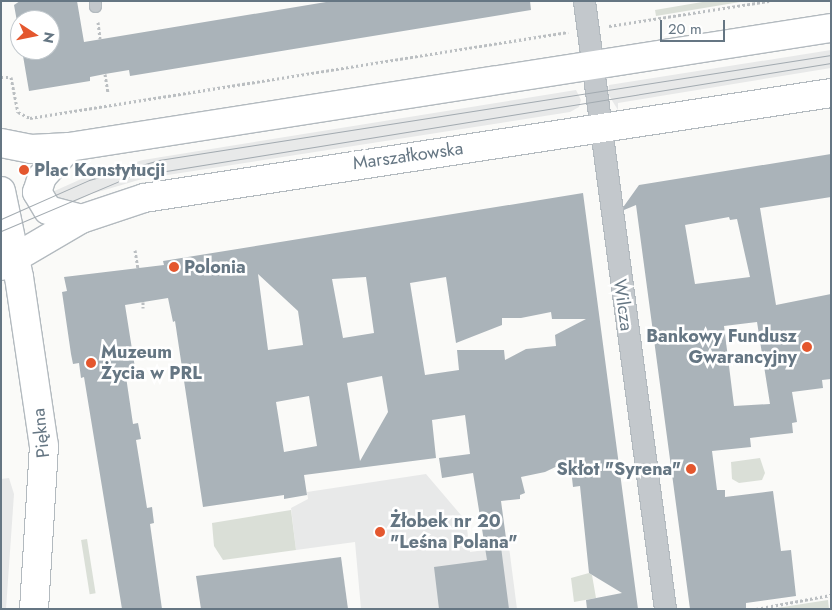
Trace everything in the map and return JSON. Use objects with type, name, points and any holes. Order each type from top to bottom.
[{"type":"main road","points":[[1,143],[31,149],[69,147],[831,28]]},
{"type":"main road","name":"Marszałkowska","points":[[8,263],[81,220],[144,198],[831,93]]},
{"type":"main road","points":[[69,147],[42,176],[37,192],[48,210],[81,220]]},
{"type":"main road","points":[[1,191],[8,263]]},
{"type":"main road","name":"Piękna","points":[[8,263],[44,446],[34,609]]},
{"type":"street","name":"Wilcza","points":[[584,1],[664,609]]},
{"type":"path","points":[[605,27],[769,1]]},
{"type":"path","points":[[1,77],[11,77],[18,112],[30,118],[572,32]]},
{"type":"path","points":[[105,74],[108,93]]},
{"type":"path","points":[[134,250],[138,268]]},
{"type":"path","points":[[142,302],[143,308]]},
{"type":"path","points":[[756,609],[831,595]]},
{"type":"shaded area","points":[[708,1],[746,1],[656,16],[655,10]]},
{"type":"shaded area","points":[[831,50],[831,68],[618,103],[618,110],[608,94],[609,85]]},
{"type":"shaded area","points":[[576,90],[581,100],[579,107],[570,112],[142,179],[91,194],[66,206],[50,193],[88,176],[143,160]]},
{"type":"shaded area","points":[[760,458],[765,473],[762,480],[739,483],[732,479],[731,462]]},
{"type":"shaded area","name":"Żłobek nr 20 \"Leśna Polana\"","points":[[426,474],[466,521],[470,552],[509,547],[517,609],[361,609],[355,542],[296,550],[291,508],[308,499],[307,492]]},
{"type":"shaded area","points":[[9,478],[14,494],[6,609],[1,609],[1,479]]},
{"type":"shaded area","points":[[291,510],[296,550],[223,560],[214,546],[212,523]]},
{"type":"shaded area","points":[[87,539],[96,593],[90,594],[81,540]]},
{"type":"shaded area","points":[[589,573],[592,575],[596,598],[574,602],[571,578]]},
{"type":"shaded area","points":[[828,600],[829,609],[770,609]]},
{"type":"building","points":[[20,1],[77,1],[84,42],[332,1],[530,1],[531,10],[130,76],[129,70],[90,77],[90,81],[29,91],[24,60],[60,60],[60,10],[15,10],[14,5]]},
{"type":"building","points":[[831,154],[831,197],[760,208],[776,305],[831,294],[831,379],[822,380],[823,388],[792,392],[797,422],[792,423],[793,433],[750,438],[751,447],[712,451],[717,490],[725,490],[725,497],[773,491],[781,551],[791,550],[796,596],[746,603],[746,609],[690,609],[636,205],[624,210],[624,206],[639,185]],"holes":[[[729,217],[730,220],[737,219],[750,277],[695,284],[685,225]],[[757,322],[770,404],[734,406],[724,326]]]},
{"type":"building","points":[[583,193],[638,609],[587,609],[586,600],[622,593],[589,573],[580,486],[573,487],[570,460],[545,472],[521,477],[525,493],[520,495],[520,499],[501,501],[506,538],[500,539],[509,609],[439,609],[434,567],[487,560],[473,473],[442,478],[439,458],[470,454],[465,415],[432,420],[436,458],[304,475],[307,495],[284,499],[284,495],[203,507],[175,321],[173,322],[168,298],[125,305],[135,368],[125,370],[133,424],[138,423],[141,439],[136,440],[147,508],[152,507],[154,523],[150,524],[162,609],[122,609],[84,377],[81,378],[79,363],[73,364],[62,292],[67,291],[64,277],[164,265],[163,261]],"holes":[[[258,274],[298,311],[303,345],[268,350]],[[366,277],[374,333],[343,338],[332,279]],[[446,277],[456,343],[502,325],[502,318],[521,318],[551,312],[552,319],[586,319],[555,335],[556,346],[526,349],[505,360],[504,350],[457,350],[459,370],[425,375],[410,283]],[[382,376],[388,412],[360,461],[347,383]],[[309,396],[317,446],[284,452],[276,402]]]},
{"type":"building","points":[[341,557],[348,609],[201,609],[196,576]]},
{"type":"tram line","points":[[1,219],[89,180],[159,160],[831,55]]},
{"type":"tram line","points":[[1,231],[129,177],[831,63]]},
{"type":"place","name":"Plac Konstytucji","points":[[24,170]]},
{"type":"place","name":"Polonia","points":[[174,267]]},
{"type":"place","name":"Bankowy Fundusz Gwarancyjny","points":[[807,347]]},
{"type":"place","name":"Muzeum Życia w PRL","points":[[91,363]]},
{"type":"place","name":"Skłot \"Syrena\"","points":[[691,469]]},
{"type":"place","name":"Żłobek nr 20 \"Leśna Polana\"","points":[[380,532]]}]
